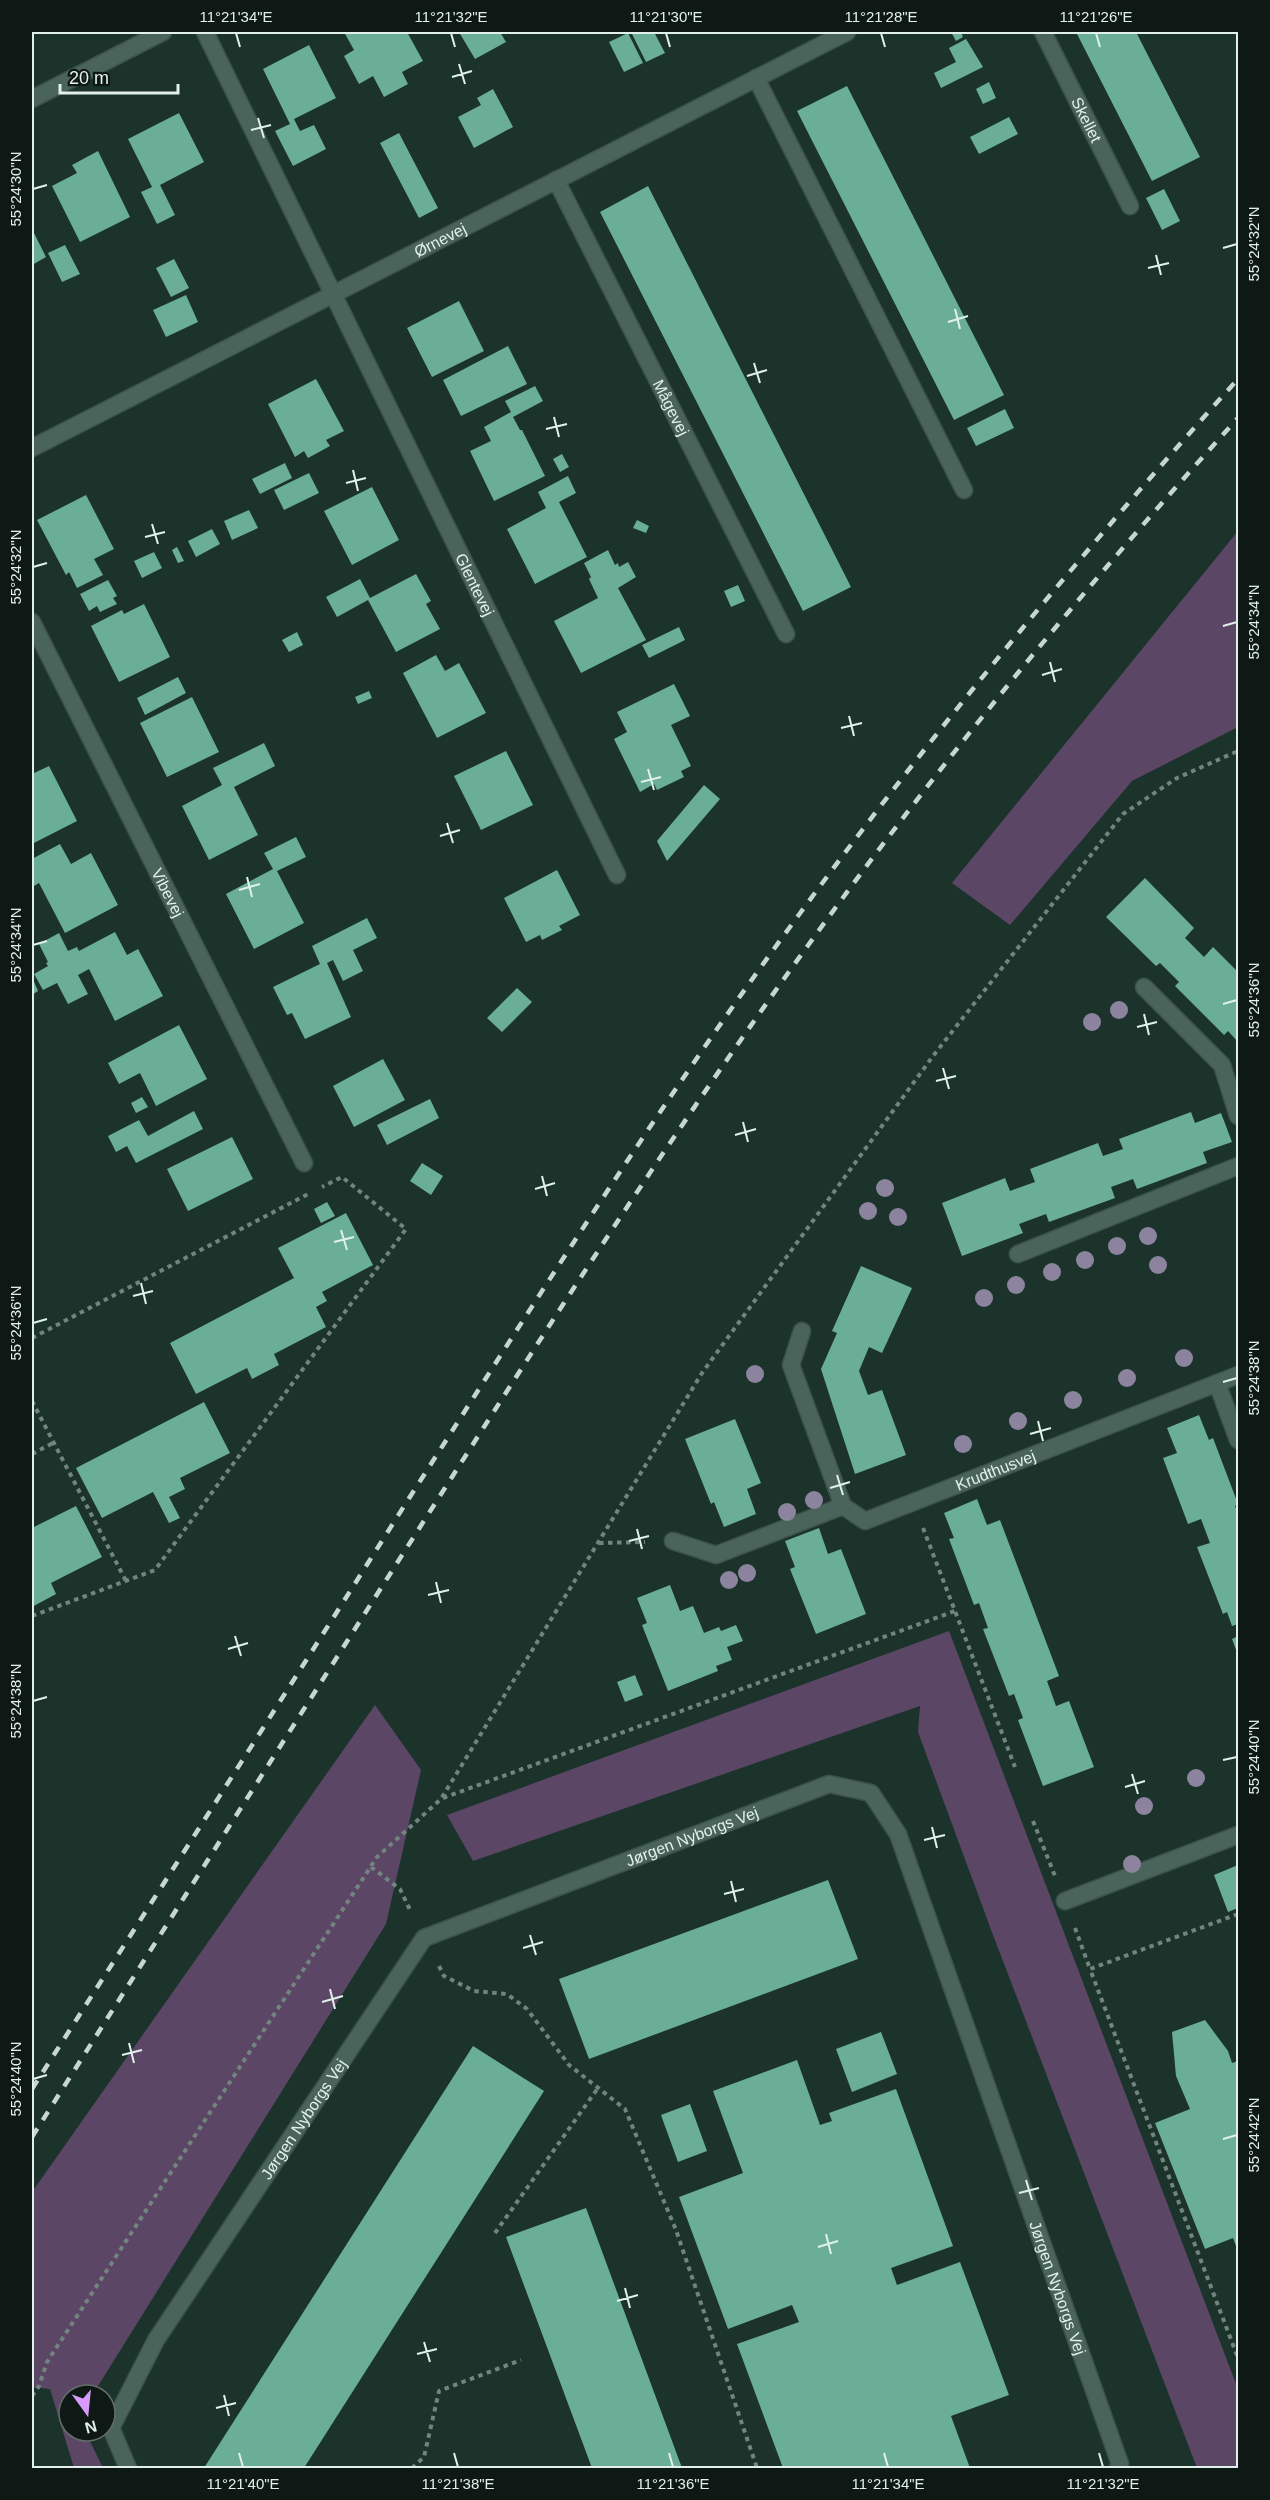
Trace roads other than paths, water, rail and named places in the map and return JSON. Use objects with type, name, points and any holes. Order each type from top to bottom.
[{"type":"street","points":[[32,99],[163,32]]},
{"type":"street","name":"Glentevej","points":[[205,32],[616,875]]},
{"type":"street","name":"Ørnevej","points":[[32,448],[846,32]]},
{"type":"street","name":"Skellet","points":[[1043,32],[1130,206]]},
{"type":"street","points":[[756,78],[964,490]]},
{"type":"street","name":"Mågevej","points":[[556,180],[786,634]]},
{"type":"street","name":"Vibevej","points":[[32,622],[304,1163]]},
{"type":"street","points":[[1144,987],[1222,1065],[1239,1116]]},
{"type":"street","points":[[1018,1254],[1239,1166]]},
{"type":"street","points":[[673,1541],[716,1555],[843,1506],[791,1365],[802,1330]]},
{"type":"street","name":"Krudthusvej","points":[[843,1506],[865,1521],[1239,1375]]},
{"type":"street","points":[[1217,1383],[1239,1440]]},
{"type":"street","name":"Jørgen Nyborgs Vej","points":[[128,2469],[111,2428],[156,2340],[424,1938],[829,1784],[871,1793],[898,1834],[1116,2452],[1120,2464],[1118,2469]]},
{"type":"street","points":[[1065,1901],[1239,1835]]},
{"type":"railway","points":[[32,2089],[549,1280],[646,1133],[746,988],[850,846],[1011,642],[1123,509],[1238,379]]},
{"type":"railway","points":[[32,2137],[523,1366],[716,1075],[817,933],[968,734],[1128,542],[1238,418]]}]
